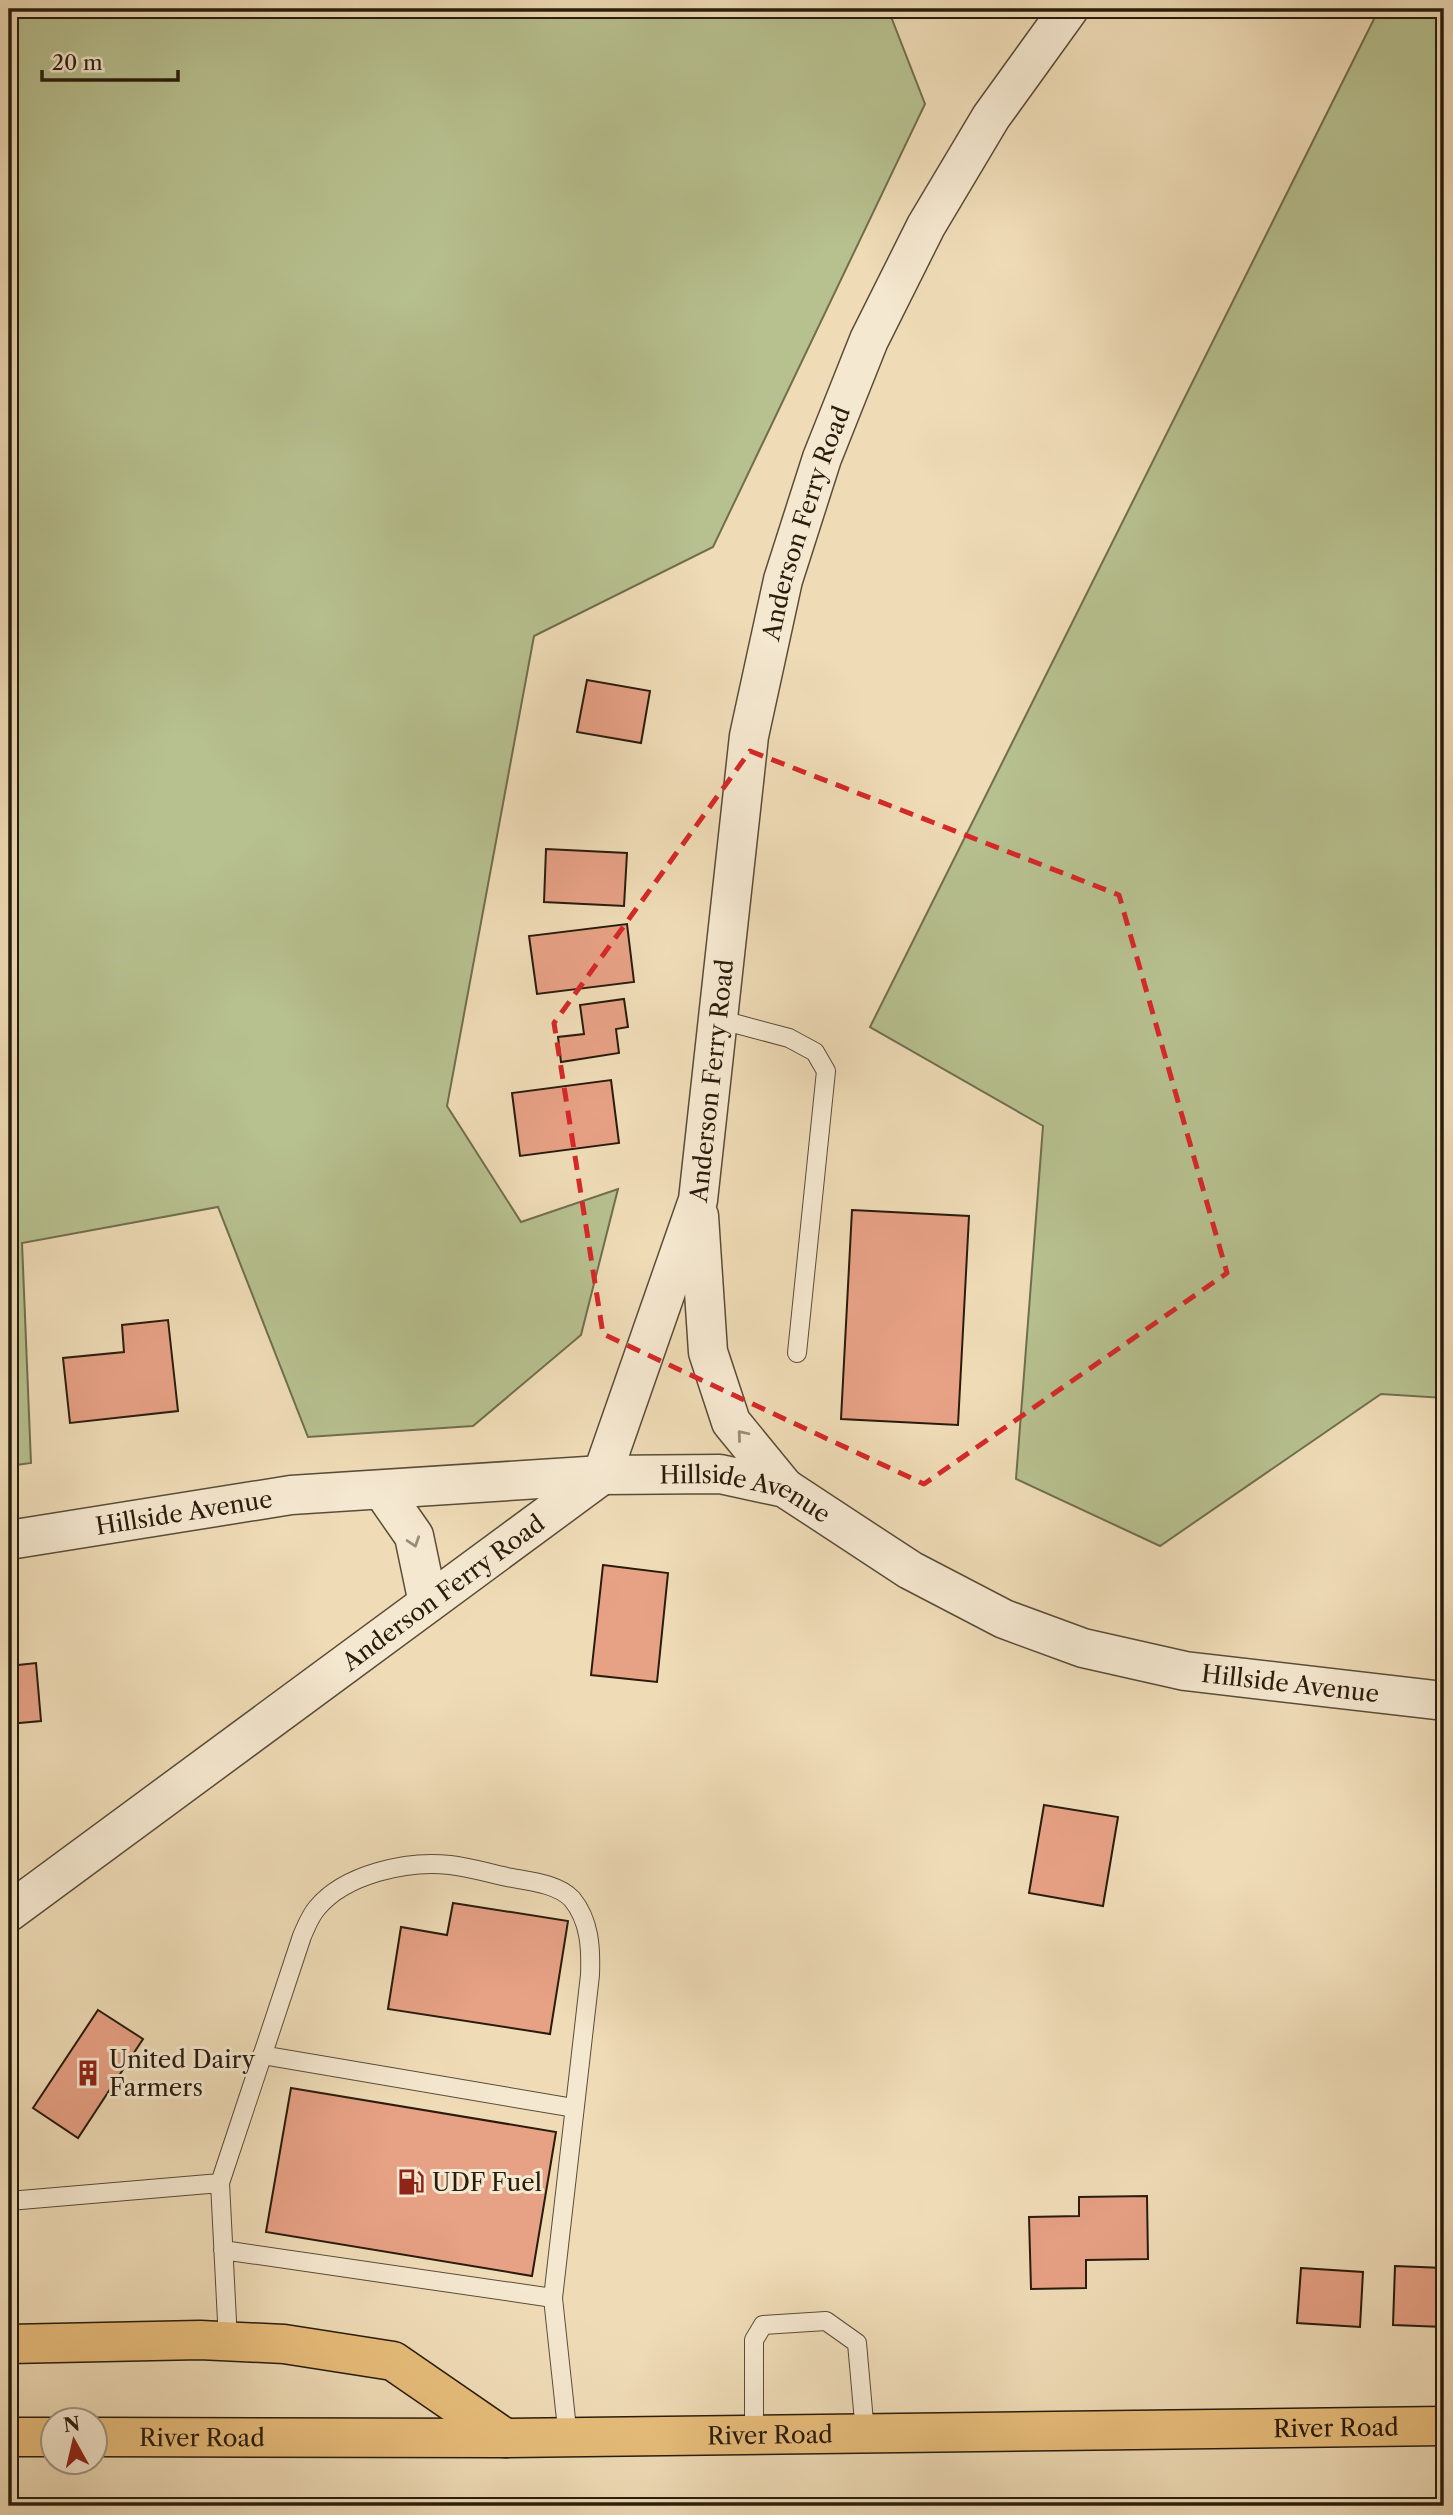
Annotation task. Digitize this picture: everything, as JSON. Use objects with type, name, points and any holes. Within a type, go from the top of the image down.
[{"type":"main road","points":[[9,2344],[228,2341],[284,2344],[393,2361],[505,2438]]},
{"type":"main road","name":"River Road","points":[[108,2437],[568,2438],[1444,2426]]},
{"type":"main road","points":[[9,2437],[38,2437]]},
{"type":"street","name":"Anderson Ferry Road","points":[[9,1912],[602,1475],[698,1200],[749,736],[783,580],[822,458],[869,340],[926,226],[991,117],[1069,9]]},
{"type":"street","points":[[698,1200],[708,1352],[731,1422],[785,1488]]},
{"type":"street","name":"Hillside Avenue","points":[[9,1541],[291,1495],[602,1475],[720,1474],[785,1488],[910,1570],[1004,1619],[1083,1648],[1185,1671],[1444,1701]]},
{"type":"street","points":[[382,1490],[414,1536],[428,1603]]},
{"type":"lane","points":[[718,1020],[789,1038],[815,1052],[826,1071],[797,1353]]},
{"type":"lane","points":[[228,2341],[220,2183],[302,1936],[317,1908],[342,1887],[375,1873],[417,1863],[451,1865],[552,1886],[570,1898],[584,1919],[591,1945],[590,1975],[553,2298],[568,2438]]},
{"type":"lane","points":[[262,2055],[574,2108]]},
{"type":"lane","points":[[9,2202],[220,2183]]},
{"type":"lane","points":[[223,2250],[553,2298]]},
{"type":"lane","points":[[754,2435],[754,2340],[763,2325],[826,2321],[857,2343],[865,2433]]},
{"type":"highlighted area","points":[[750,751],[1119,895],[1227,1273],[924,1484],[603,1334],[554,1023]]},
{"type":"green space","points":[[9,9],[888,9],[925,104],[713,547],[534,636],[447,1106],[521,1222],[618,1189],[581,1335],[473,1426],[308,1437],[218,1207],[22,1243],[31,1463],[9,1466]]},
{"type":"green space","points":[[1379,9],[1444,9],[1444,1398],[1381,1394],[1160,1546],[1016,1479],[1043,1126],[870,1027]]},
{"type":"building","points":[[587,680],[650,691],[641,743],[577,732]]},
{"type":"building","points":[[546,849],[627,853],[624,906],[544,902]]},
{"type":"building","points":[[627,924],[634,982],[537,994],[529,936]]},
{"type":"building","points":[[624,999],[628,1027],[616,1029],[619,1053],[561,1062],[558,1037],[584,1034],[580,1005]]},
{"type":"building","points":[[611,1080],[619,1143],[520,1156],[512,1093]]},
{"type":"building","points":[[852,1210],[969,1216],[958,1425],[841,1419]]},
{"type":"building","points":[[168,1320],[178,1411],[70,1423],[63,1358],[124,1352],[122,1325]]},
{"type":"building","points":[[603,1565],[668,1573],[657,1682],[591,1675]]},
{"type":"building","points":[[36,1663],[41,1721],[9,1724],[9,1666]]},
{"type":"building","points":[[1044,1805],[1118,1817],[1103,1906],[1029,1893]]},
{"type":"building","points":[[453,1903],[568,1921],[550,2034],[388,2009],[401,1927],[447,1935]]},
{"type":"building","name":"United Dairy Farmers","points":[[98,2010],[143,2039],[78,2138],[33,2108]]},
{"type":"building","name":"UDF Fuel","points":[[291,2088],[556,2132],[532,2276],[266,2232]]},
{"type":"building","points":[[1147,2196],[1148,2259],[1086,2260],[1086,2288],[1031,2289],[1029,2217],[1079,2216],[1079,2197]]},
{"type":"building","points":[[1395,2266],[1444,2268],[1444,2327],[1393,2325]]},
{"type":"building","points":[[1301,2268],[1363,2272],[1360,2327],[1297,2323]]},
{"type":"railway","points":[[1313,2506],[1444,2504]]},
{"type":"place","name":"United Dairy Farmers","points":[[88,2073]]},
{"type":"place","name":"UDF Fuel","points":[[411,2182]]}]
